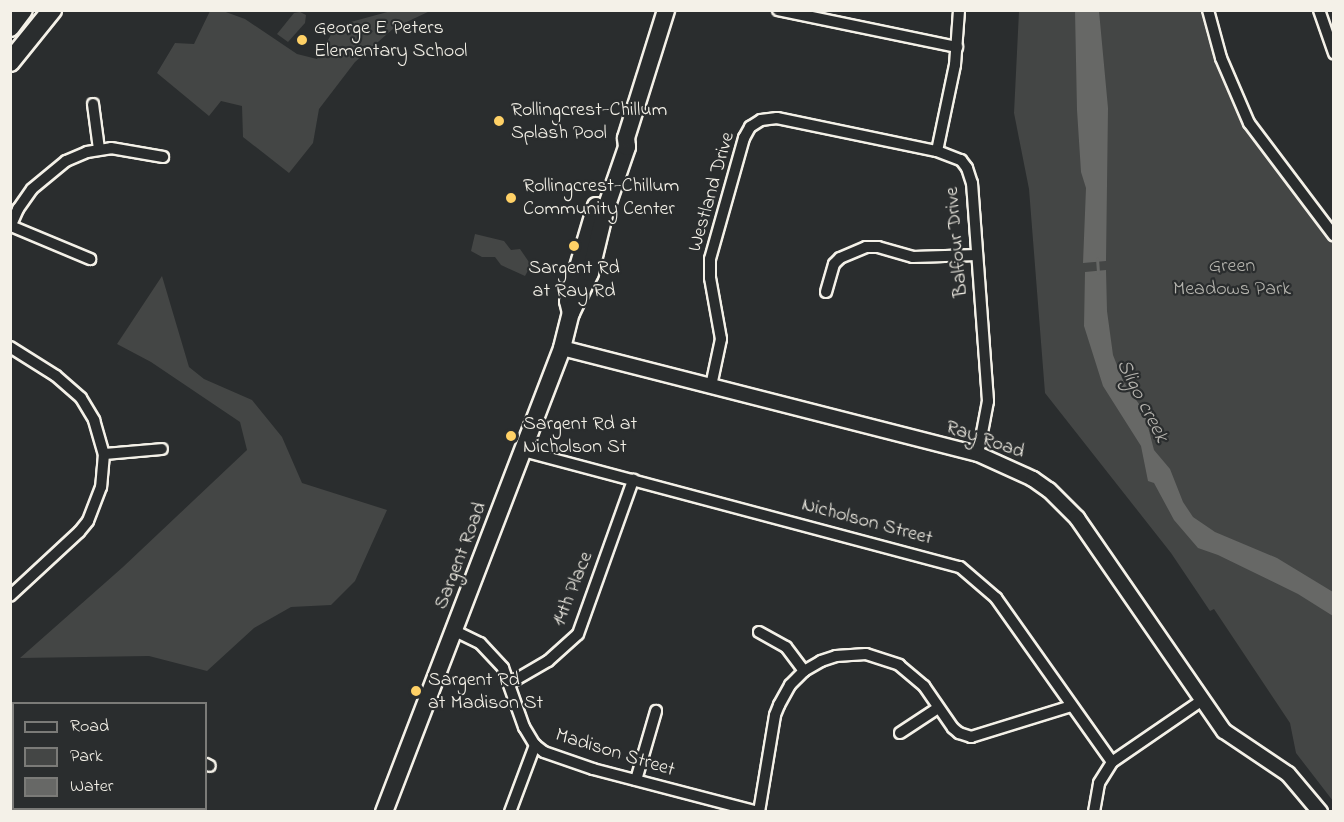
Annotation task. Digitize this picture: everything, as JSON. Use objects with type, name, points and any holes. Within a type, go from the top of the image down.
[{"type":"main road","points":[[10,27],[24,10]]},
{"type":"main road","points":[[10,62],[52,10]]},
{"type":"main road","name":"Sargent Road","points":[[384,812],[562,348],[571,313],[568,301],[590,225],[615,148],[626,138],[666,10]]},
{"type":"street","points":[[778,10],[957,47]]},
{"type":"street","points":[[937,151],[957,47],[958,10]]},
{"type":"street","points":[[1208,10],[1223,64],[1249,123],[1334,236]]},
{"type":"street","points":[[1319,10],[1334,53]]},
{"type":"street","points":[[93,104],[99,149]]},
{"type":"street","name":"Westland Drive","points":[[711,386],[721,339],[710,278],[710,259],[744,138],[750,127],[761,120],[777,118],[937,151]]},
{"type":"street","points":[[90,259],[11,227],[18,209],[39,181],[66,161],[99,149],[126,149],[163,157]]},
{"type":"street","name":"Balfour Drive","points":[[937,151],[956,157],[969,173],[988,401],[987,417],[978,454]]},
{"type":"street","points":[[826,292],[834,264],[840,258],[866,247],[878,247],[913,257],[976,255]]},
{"type":"street","points":[[10,347],[56,376],[81,398],[94,420],[104,454],[101,487],[88,521],[10,596]]},
{"type":"street","name":"Ray Road","points":[[562,348],[978,454],[1033,479],[1049,490],[1077,518],[1201,701],[1230,738],[1288,774],[1320,812]]},
{"type":"street","points":[[104,454],[162,449]]},
{"type":"street","name":"Nicholson Street","points":[[523,451],[960,567],[996,598],[1112,762]]},
{"type":"street","name":"14th Place","points":[[510,683],[548,661],[578,634],[633,480]]},
{"type":"street","name":"Madison Street","points":[[455,631],[470,637],[487,650],[503,668],[524,727],[535,745],[560,759],[758,812]]},
{"type":"street","points":[[759,632],[786,647],[804,670]]},
{"type":"street","points":[[758,812],[775,715],[790,685],[804,670],[836,656],[866,654],[880,657],[913,674],[958,733],[971,737],[1071,706]]},
{"type":"street","points":[[1094,812],[1099,783],[1112,762],[1201,701]]},
{"type":"street","points":[[900,733],[939,708]]},
{"type":"street","points":[[636,780],[656,711]]},
{"type":"street","points":[[510,812],[535,745]]},
{"type":"green space","points":[[210,11],[223,11],[245,19],[297,54],[317,59],[336,26],[391,11],[430,11],[394,28],[355,62],[319,109],[313,143],[289,173],[243,137],[242,106],[221,101],[209,116],[157,73],[175,43],[194,44]]},
{"type":"green space","name":"Green Meadows Park","points":[[1019,11],[1202,11],[1207,35],[1221,77],[1242,119],[1272,164],[1306,204],[1303,207],[1327,239],[1331,237],[1333,241],[1333,801],[1296,753],[1290,723],[1214,609],[1210,611],[1171,553],[1045,393],[1029,189],[1014,113]]},
{"type":"green space","points":[[300,12],[306,15],[305,23],[288,42],[277,34],[294,13]]},
{"type":"green space","points":[[475,234],[504,241],[511,250],[520,249],[531,265],[525,276],[501,265],[495,257],[482,257],[471,251]]},
{"type":"green space","points":[[162,276],[189,367],[204,379],[252,400],[282,437],[302,483],[387,510],[355,581],[331,605],[291,607],[254,628],[207,671],[149,656],[20,658],[123,567],[247,450],[240,422],[151,362],[117,344]]},
{"type":"water","points":[[1075,11],[1099,11],[1108,108],[1106,261],[1083,263],[1086,188],[1081,172],[1077,110]]},
{"type":"water","points":[[1106,270],[1107,311],[1113,355],[1124,383],[1144,411],[1154,450],[1170,469],[1183,502],[1193,517],[1215,532],[1277,558],[1333,592],[1333,616],[1298,594],[1218,555],[1198,548],[1174,520],[1154,483],[1148,481],[1141,446],[1103,386],[1084,326],[1085,272]]},
{"type":"waterway","name":"Sligo creek","points":[[1097,258],[1098,273]]},
{"type":"place","name":"George E Peters Elementary School","points":[[302,40]]},
{"type":"place","name":"Rollingcrest-Chillum Splash Pool","points":[[499,121]]},
{"type":"place","name":"Rollingcrest-Chillum Community Center","points":[[511,198]]},
{"type":"place","name":"Sargent Rd at Ray Rd","points":[[574,246]]},
{"type":"place","name":"Sargent Rd at Nicholson St","points":[[511,436]]},
{"type":"place","name":"Sargent Rd at Madison St","points":[[416,691]]}]
